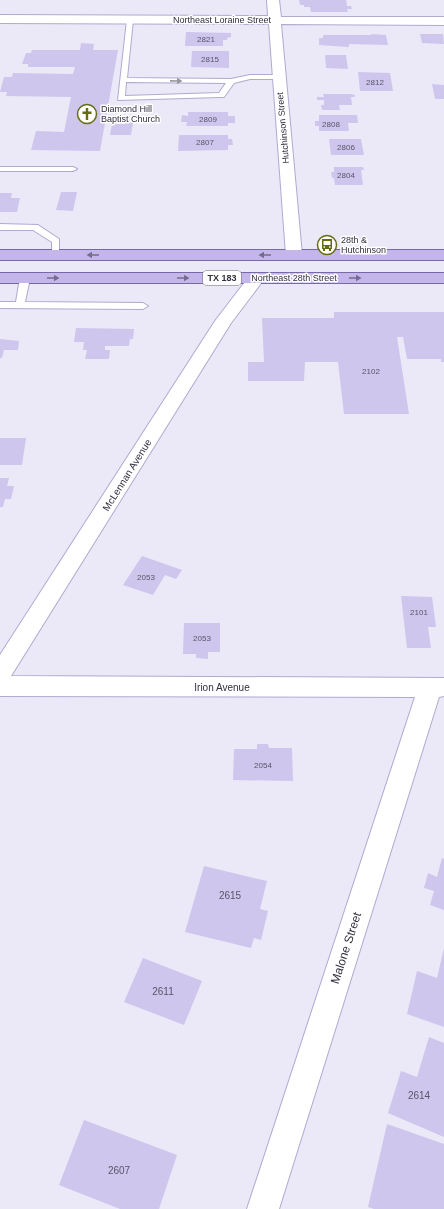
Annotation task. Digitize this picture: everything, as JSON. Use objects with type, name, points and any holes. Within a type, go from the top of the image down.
[{"type":"main road","points":[[0,255],[444,255]]},
{"type":"main road","points":[[257,278],[264,269],[278,266],[405,266],[444,262]]},
{"type":"main road","name":"Northeast 28th Street","points":[[0,278],[444,278]]},
{"type":"street","name":"Hutchinson Street","points":[[273,0],[278,77],[294,255]]},
{"type":"street","name":"Northeast Loraine Street","points":[[0,19],[444,21]]},
{"type":"street","name":"McLennan Avenue","points":[[0,674],[224,321],[257,278]]},
{"type":"street","name":"Irion Avenue","points":[[0,686],[437,687]]},
{"type":"street","name":"Malone Street","points":[[263,1209],[437,687]]},
{"type":"lane","points":[[130,20],[121,98],[221,95],[231,81]]},
{"type":"lane","points":[[123,80],[231,81],[250,77],[278,77]]},
{"type":"lane","points":[[0,169],[73,169]]},
{"type":"lane","points":[[0,227],[35,227],[56,241],[55,255]]},
{"type":"lane","points":[[20,305],[25,278]]},
{"type":"lane","points":[[0,305],[143,306]]},
{"type":"building","points":[[299,0],[346,0],[347,6],[351,6],[352,9],[347,9],[348,12],[311,12],[310,7],[300,5]]},
{"type":"building","points":[[186,32],[231,33],[231,37],[227,38],[227,40],[223,40],[223,46],[185,46]]},
{"type":"building","points":[[420,34],[443,34],[444,44],[422,43]]},
{"type":"building","points":[[323,35],[386,35],[388,45],[349,44],[349,47],[319,45],[319,38],[323,38]]},
{"type":"building","name":"Diamond Hill Baptist Church","points":[[81,43],[94,44],[93,50],[118,50],[100,151],[31,150],[36,131],[64,132],[71,97],[6,96],[7,92],[0,92],[4,77],[12,77],[13,73],[73,74],[75,67],[28,67],[28,64],[22,64],[26,53],[31,53],[32,50],[80,50]]},
{"type":"building","points":[[192,51],[229,51],[229,68],[191,67]]},
{"type":"building","points":[[325,55],[346,55],[348,69],[326,68]]},
{"type":"building","points":[[358,72],[390,73],[393,91],[360,91]]},
{"type":"building","points":[[432,84],[444,85],[444,99],[435,99]]},
{"type":"building","points":[[323,94],[351,94],[355,95],[355,97],[351,97],[352,105],[339,105],[340,110],[322,110],[321,105],[324,105],[324,100],[317,100],[317,97],[324,97]]},
{"type":"building","points":[[188,112],[228,112],[228,116],[235,116],[235,123],[228,123],[228,126],[186,126],[187,122],[181,122],[182,115],[188,116]]},
{"type":"building","points":[[319,115],[357,115],[358,123],[348,123],[349,131],[319,131],[319,126],[315,126],[315,121],[319,121]]},
{"type":"building","points":[[126,122],[133,123],[131,135],[110,135],[112,124],[125,124]]},
{"type":"building","points":[[179,135],[228,135],[228,139],[232,139],[233,145],[228,145],[228,150],[178,151]]},
{"type":"building","points":[[329,139],[361,139],[364,155],[331,155]]},
{"type":"building","points":[[334,167],[363,167],[364,170],[361,170],[363,185],[335,185],[331,172],[334,172]]},
{"type":"building","points":[[61,192],[77,192],[73,211],[56,210]]},
{"type":"building","points":[[0,193],[12,193],[11,198],[20,198],[17,212],[0,212]]},
{"type":"building","points":[[334,312],[444,312],[444,362],[441,362],[441,359],[407,359],[403,337],[397,337],[409,414],[344,414],[338,362],[305,362],[304,381],[248,381],[248,362],[264,362],[262,318],[334,318]]},
{"type":"building","points":[[76,328],[134,329],[133,339],[130,339],[129,346],[105,346],[105,350],[110,350],[109,359],[85,359],[87,350],[83,350],[84,342],[74,342]]},
{"type":"building","points":[[0,339],[19,341],[18,350],[4,350],[2,358],[0,358]]},
{"type":"building","points":[[0,438],[26,438],[22,465],[0,465]]},
{"type":"building","points":[[0,478],[9,478],[7,486],[14,486],[11,499],[5,499],[3,507],[0,507]]},
{"type":"building","points":[[142,556],[182,570],[176,579],[165,575],[153,595],[123,585]]},
{"type":"building","points":[[401,596],[432,597],[436,627],[428,627],[431,648],[407,648]]},
{"type":"building","points":[[184,623],[220,623],[220,652],[208,652],[208,659],[196,658],[196,654],[183,654]]},
{"type":"building","points":[[257,744],[268,744],[269,748],[292,748],[293,781],[233,780],[234,749],[257,749]]},
{"type":"building","points":[[442,858],[444,859],[444,910],[430,905],[434,891],[424,888],[428,873],[437,877]]},
{"type":"building","points":[[204,866],[267,881],[260,909],[268,911],[261,940],[254,938],[251,948],[185,932]]},
{"type":"building","points":[[444,948],[444,1027],[407,1014],[417,971],[437,978]]},
{"type":"building","points":[[143,958],[202,981],[184,1025],[124,1002]]},
{"type":"building","points":[[429,1037],[444,1043],[444,1137],[388,1113],[401,1071],[417,1077]]},
{"type":"building","points":[[84,1120],[177,1155],[159,1209],[120,1209],[59,1185]]},
{"type":"building","points":[[387,1124],[444,1144],[444,1209],[374,1209],[368,1207]]},
{"type":"place","name":"Diamond Hill Baptist Church","points":[[87,114]]},
{"type":"place","name":"28th & Hutchinson","points":[[327,245]]}]
